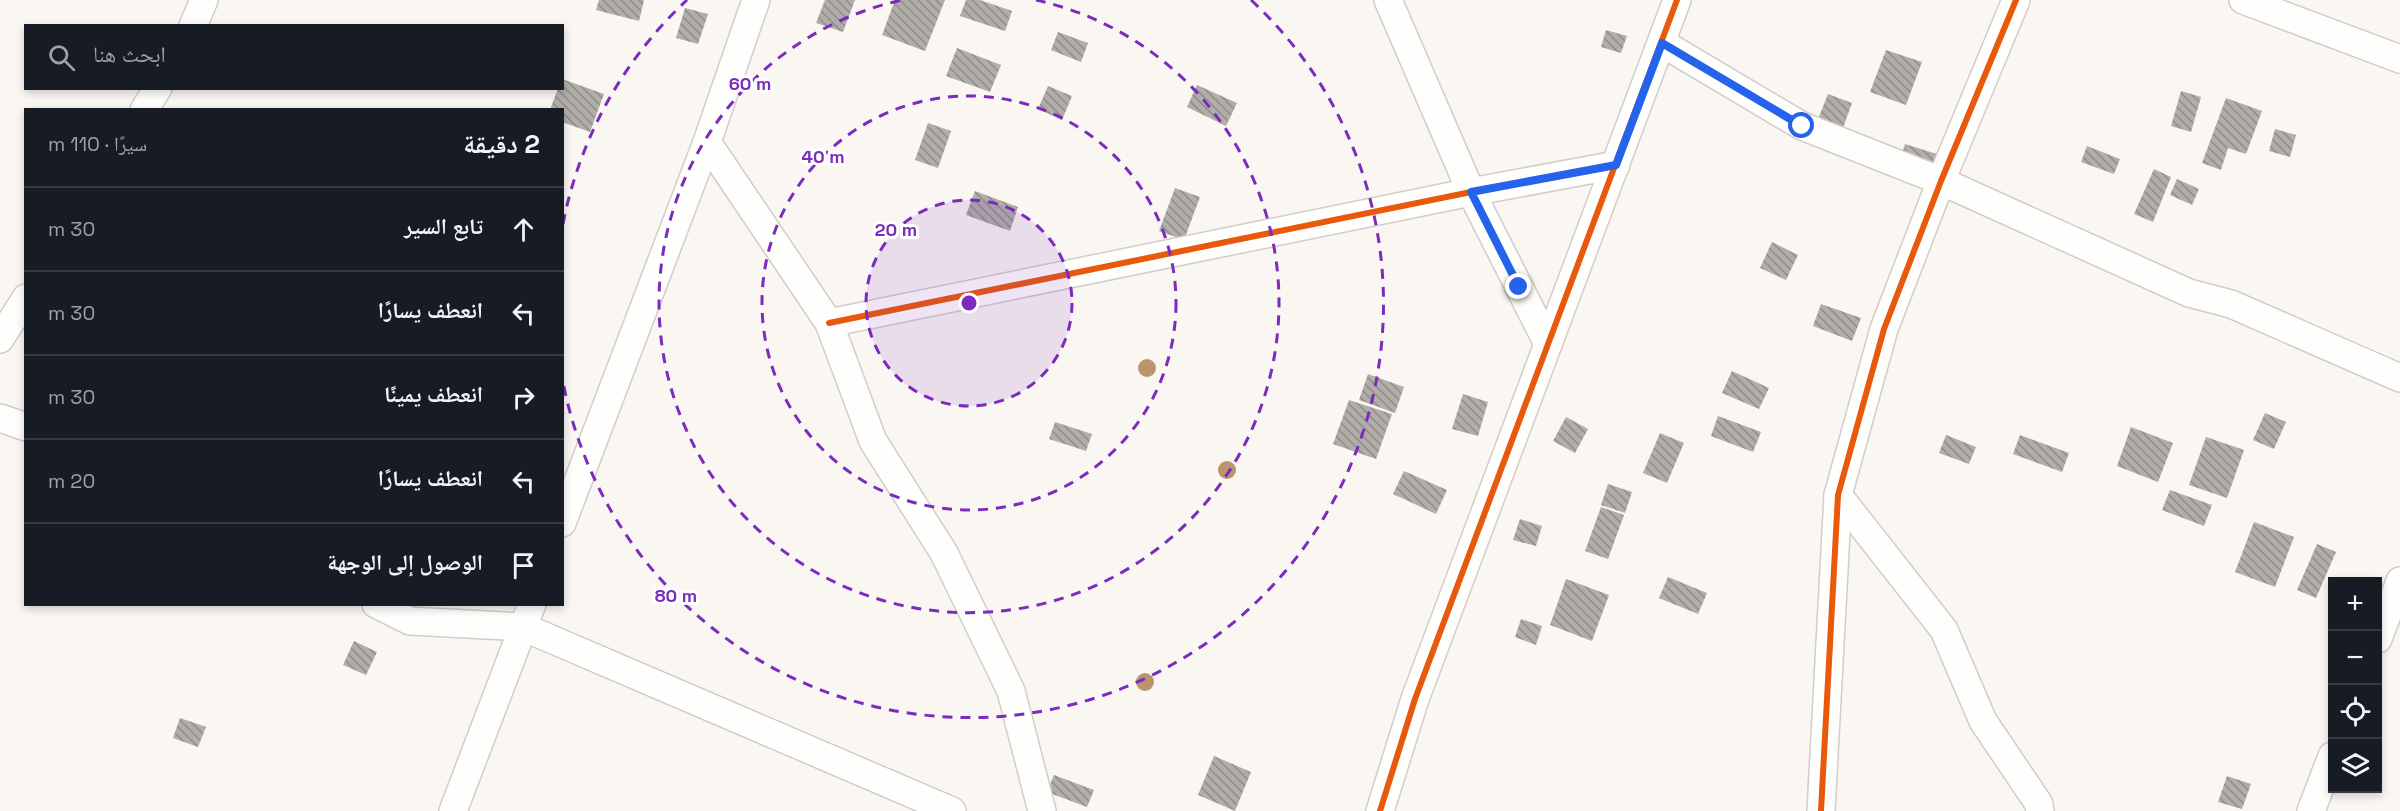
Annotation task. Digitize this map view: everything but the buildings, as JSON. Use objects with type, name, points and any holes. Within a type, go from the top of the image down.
[{"type":"street","points":[[194,24],[204,0]]},
{"type":"street","points":[[564,518],[707,142],[756,0]]},
{"type":"street","points":[[1389,0],[1471,192],[1548,344]]},
{"type":"street","points":[[1380,811],[1415,699],[1677,0]]},
{"type":"street","points":[[1821,811],[1838,495],[1884,329],[1941,181],[2016,0]]},
{"type":"street","points":[[2245,0],[2400,59]]},
{"type":"street","points":[[1662,43],[1802,126],[1941,181],[2189,294],[2231,304],[2400,378]]},
{"type":"street","points":[[145,108],[157,90]]},
{"type":"street","points":[[707,142],[830,323],[873,441],[944,554],[1011,691],[1042,811]]},
{"type":"street","points":[[830,323],[1471,192],[1616,165]]},
{"type":"street","points":[[0,339],[24,301]]},
{"type":"street","points":[[0,418],[24,426]]},
{"type":"street","points":[[1838,495],[1944,630],[1983,721],[2039,804],[2040,811]]},
{"type":"street","points":[[2381,631],[2400,581]]},
{"type":"street","points":[[380,606],[410,621],[527,616],[952,811]]},
{"type":"street","points":[[453,811],[527,616]]},
{"type":"street","points":[[2311,811],[2328,766]]},
{"type":"cycle path","points":[[1380,811],[1415,699],[1677,0]]},
{"type":"cycle path","points":[[1821,811],[1838,495],[1884,329],[1941,181],[2016,0]]},
{"type":"cycle path","points":[[829,323],[1471,192],[1616,165]]},
{"type":"route","points":[[1519,287],[1471,192],[1616,165],[1662,43],[1802,126]]}]
